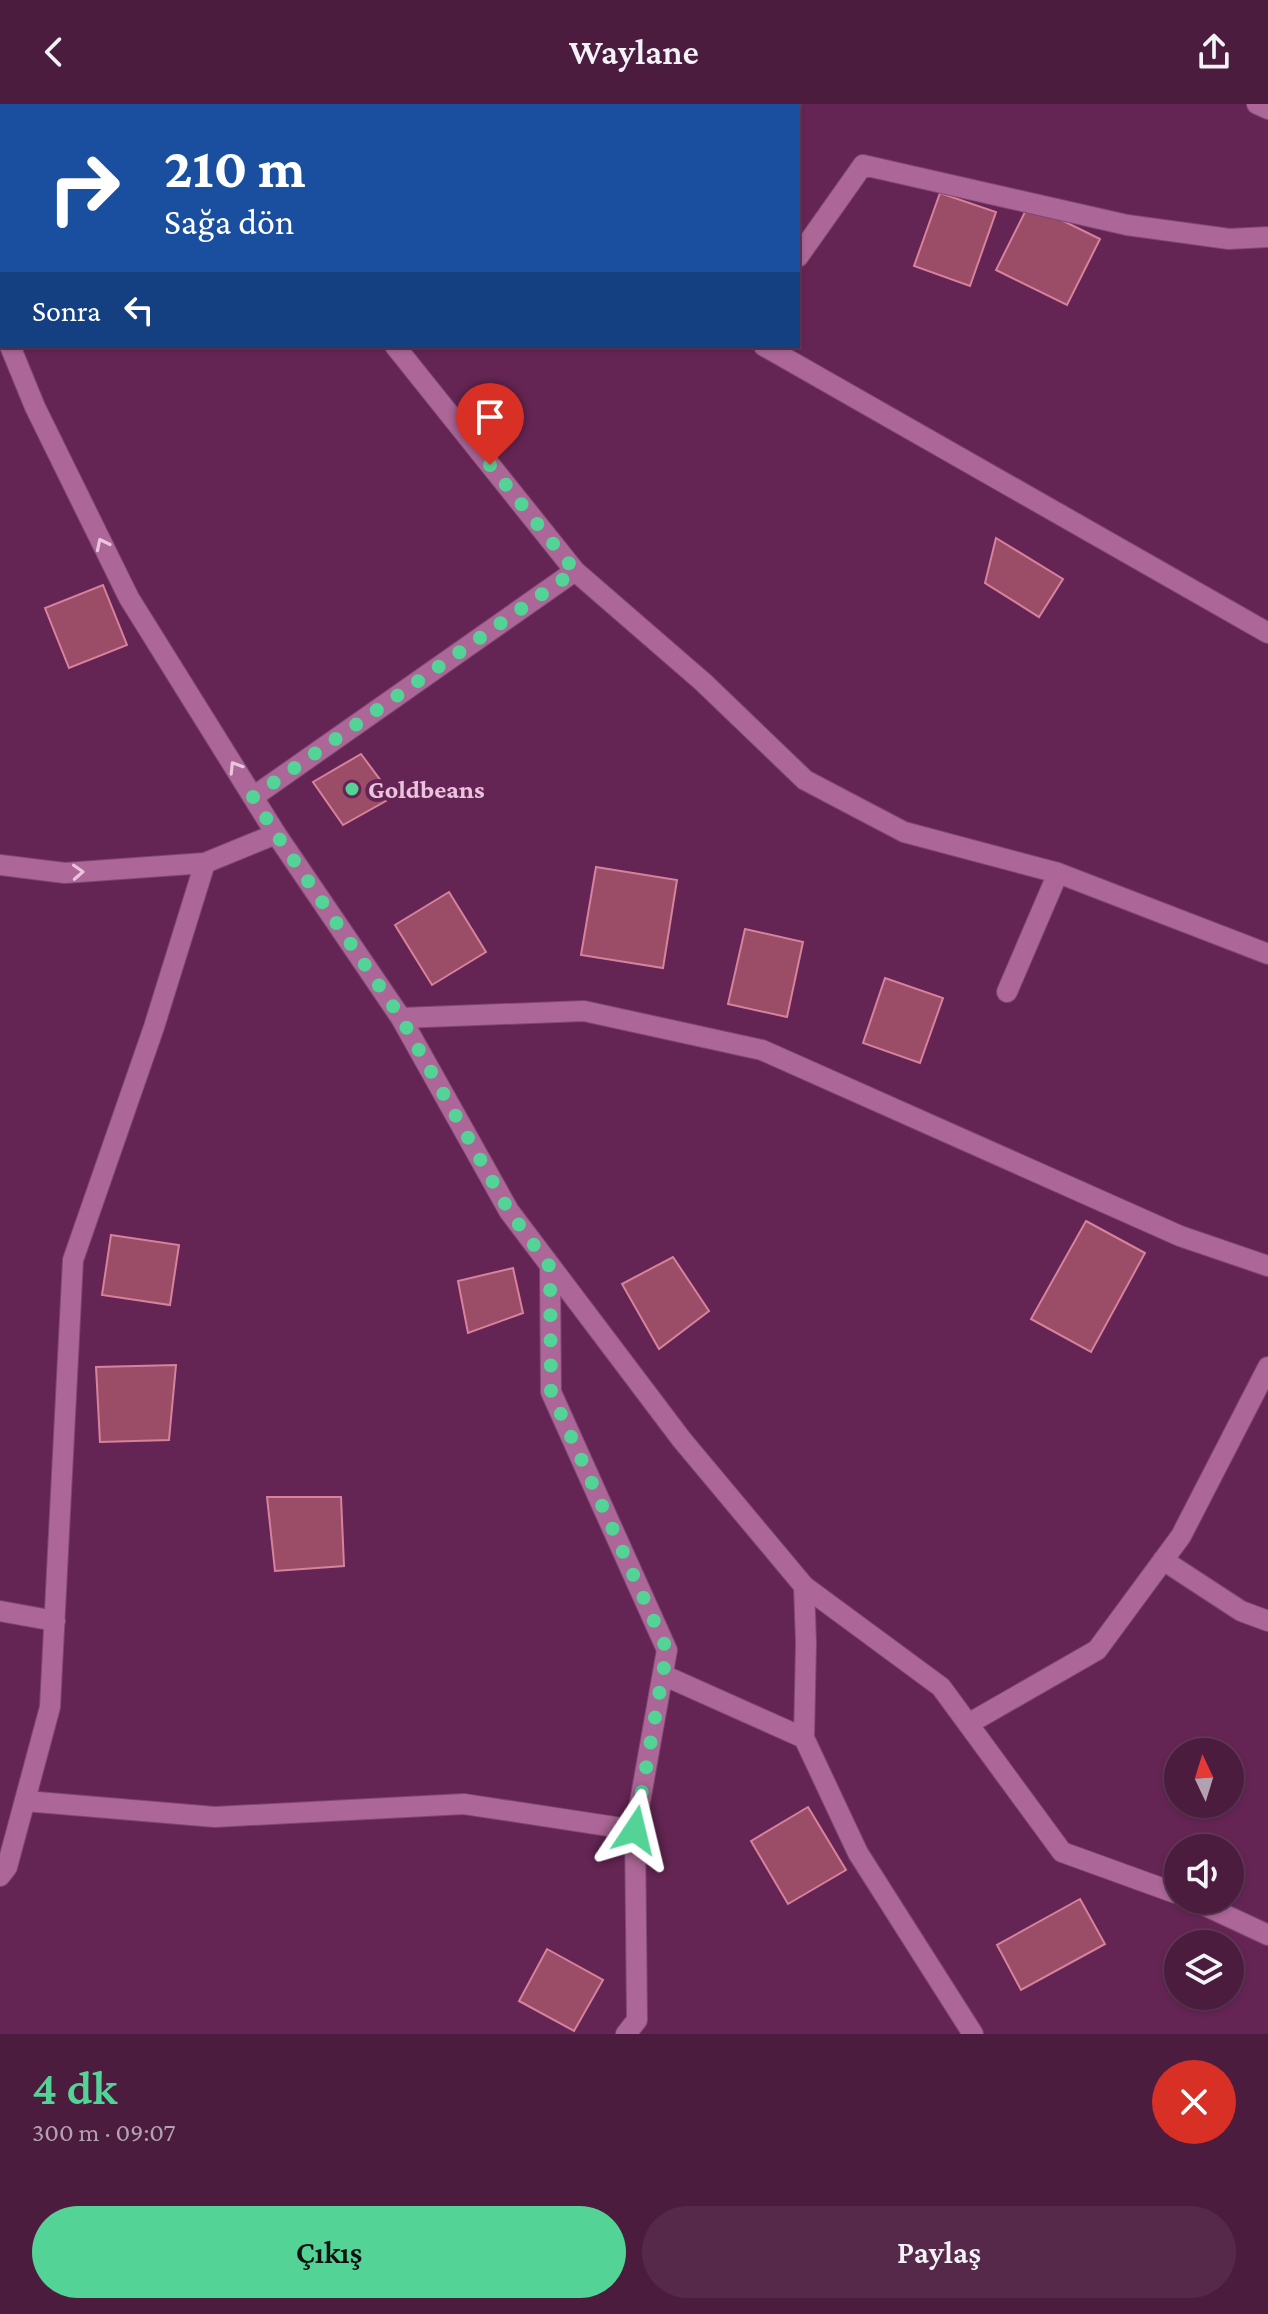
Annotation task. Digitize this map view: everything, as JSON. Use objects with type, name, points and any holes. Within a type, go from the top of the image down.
[{"type":"street","points":[[1257,104],[1268,109]]},
{"type":"street","points":[[800,254],[863,165],[1127,225],[1229,239],[1268,237]]},
{"type":"street","points":[[11,348],[35,407],[129,598],[276,834],[401,1018],[509,1211],[550,1267],[682,1440],[804,1586],[941,1687],[1062,1852],[1164,1889]]},
{"type":"street","points":[[397,348],[575,571],[703,682],[805,780],[904,832],[1058,873],[1268,954]]},
{"type":"street","points":[[768,348],[1268,633]]},
{"type":"street","points":[[253,797],[575,571]]},
{"type":"street","points":[[0,865],[65,873],[205,863],[276,834]]},
{"type":"street","points":[[0,1876],[7,1867],[50,1707],[73,1260],[154,1027],[205,863]]},
{"type":"street","points":[[1007,992],[1058,873]]},
{"type":"street","points":[[401,1018],[584,1011],[762,1050],[1180,1236],[1268,1266]]},
{"type":"street","points":[[550,1267],[551,1392],[667,1650],[635,1830],[637,2020],[626,2034]]},
{"type":"street","points":[[968,1724],[1097,1650],[1181,1536],[1268,1367]]},
{"type":"street","points":[[1163,1560],[1241,1611],[1268,1621]]},
{"type":"street","points":[[804,1586],[804,1738],[858,1853],[973,2034]]},
{"type":"street","points":[[0,1611],[55,1621]]},
{"type":"street","points":[[663,1675],[804,1738]]},
{"type":"street","points":[[25,1801],[215,1817],[464,1804],[635,1830]]},
{"type":"street","points":[[1223,1914],[1268,1935]]},
{"type":"building","points":[[940,193],[996,212],[970,286],[914,266]]},
{"type":"building","points":[[1029,204],[1100,239],[1067,305],[996,270]]},
{"type":"building","points":[[996,538],[1063,579],[1039,617],[985,583]]},
{"type":"building","points":[[103,585],[127,645],[69,668],[45,608]]},
{"type":"building","name":"Goldbeans","points":[[361,754],[393,797],[343,825],[313,782]]},
{"type":"building","points":[[596,867],[677,880],[663,968],[581,955]]},
{"type":"building","points":[[449,892],[486,952],[432,985],[395,925]]},
{"type":"building","points":[[745,929],[803,942],[787,1017],[728,1004]]},
{"type":"building","points":[[885,978],[943,998],[920,1063],[863,1043]]},
{"type":"building","points":[[1086,1221],[1145,1253],[1091,1352],[1031,1319]]},
{"type":"building","points":[[111,1235],[179,1245],[170,1305],[102,1295]]},
{"type":"building","points":[[673,1257],[709,1311],[659,1349],[622,1284]]},
{"type":"building","points":[[513,1268],[523,1313],[468,1333],[458,1281]]},
{"type":"building","points":[[176,1365],[169,1440],[100,1442],[96,1367]]},
{"type":"building","points":[[267,1497],[341,1497],[344,1566],[275,1571]]},
{"type":"building","points":[[808,1807],[846,1870],[788,1904],[751,1841]]},
{"type":"building","points":[[1080,1899],[1105,1944],[1021,1990],[997,1945]]},
{"type":"building","points":[[547,1949],[603,1980],[574,2031],[519,2001]]},
{"type":"place","name":"Goldbeans","points":[[352,789]]},
{"type":"route","points":[[490,465],[575,571],[253,797],[401,1018],[509,1211],[550,1267],[551,1392],[667,1650],[635,1830]]}]
